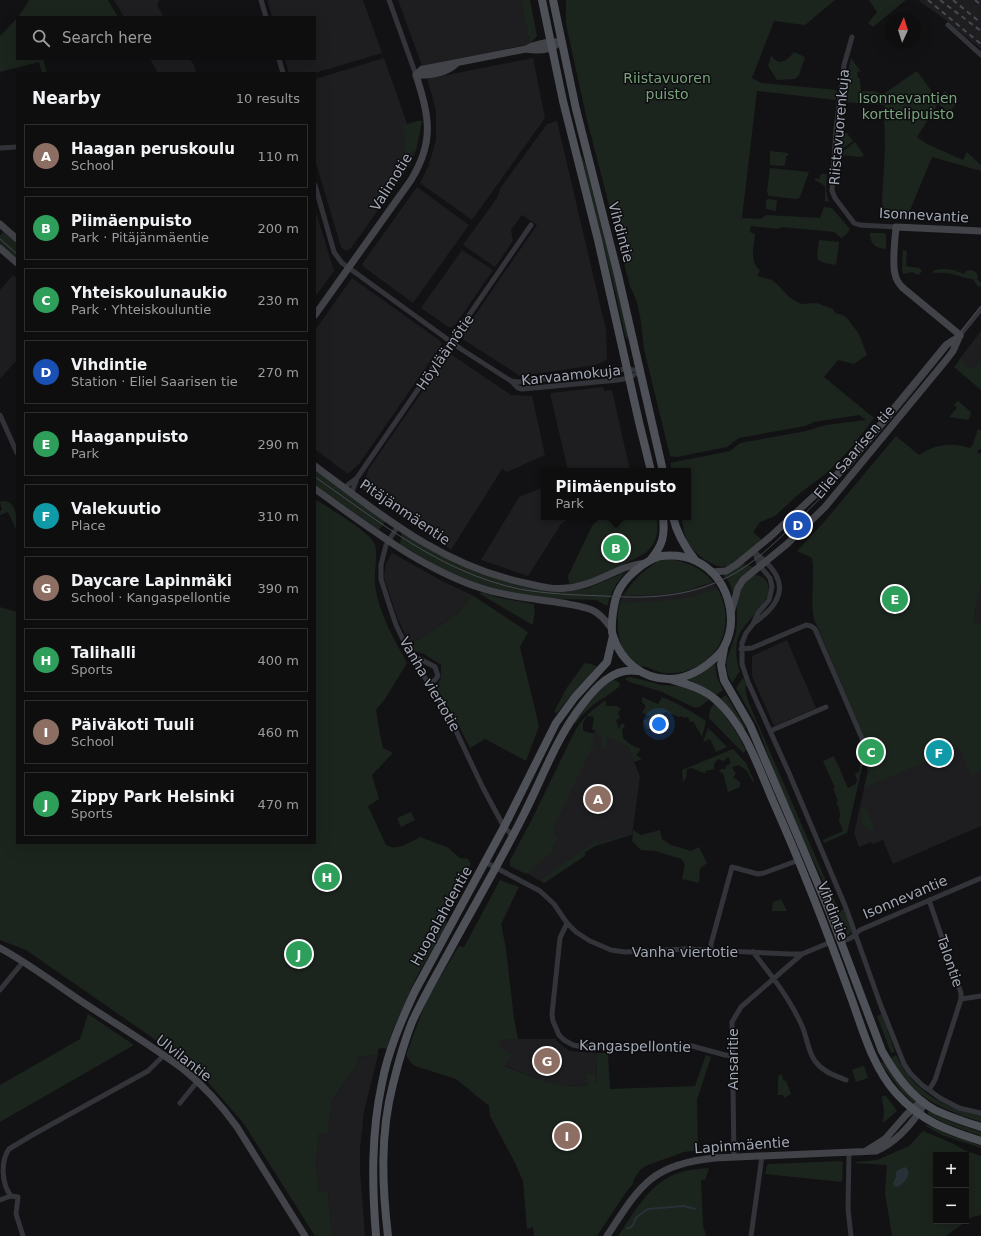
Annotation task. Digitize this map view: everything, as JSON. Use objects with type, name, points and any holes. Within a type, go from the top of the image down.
[{"type":"main road","name":"Vihdintie","points":[[542,0],[574,149],[598,240],[650,468]]},
{"type":"main road","name":"Vihdintie","points":[[553,0],[588,159],[612,250],[662,468]]},
{"type":"main road","points":[[663,520],[664,534],[659,548],[649,560],[632,574],[620,588],[613,606],[612,632],[627,662],[637,671],[654,677],[669,679],[688,675],[702,668],[724,648],[729,634],[731,613],[724,589],[711,572],[695,560],[680,540],[674,520]]},
{"type":"main road","points":[[649,560],[666,556],[695,560]]},
{"type":"main road","name":"Huopalahdentie","points":[[376,1236],[373,1169],[375,1127],[382,1082],[388,1057],[402,1019],[504,827],[556,723],[575,697],[607,662],[612,632]]},
{"type":"main road","name":"Vihdintie","points":[[724,648],[721,665],[724,680],[750,725],[830,913],[882,1051],[904,1085],[924,1102],[934,1109],[953,1118],[981,1127]]},
{"type":"main road","name":"Huopalahdentie","points":[[388,1236],[383,1190],[383,1148],[388,1107],[398,1068],[416,1016],[429,989],[513,836],[571,719],[583,703],[613,674],[625,670],[637,671]]},
{"type":"main road","name":"Vihdintie","points":[[669,679],[701,689],[715,699],[741,731],[755,759],[799,860],[831,942],[869,1047],[882,1074],[895,1092],[916,1112],[947,1130],[981,1141]]},
{"type":"street","points":[[261,0],[266,16]]},
{"type":"street","name":"Valimotie","points":[[316,313],[411,180],[423,156],[427,136],[427,116],[424,100],[389,0]]},
{"type":"street","points":[[948,25],[981,54]]},
{"type":"street","name":"Riistavuorenkuja","points":[[852,37],[844,65],[836,129],[832,188],[835,198],[850,219],[860,225],[865,225]]},
{"type":"street","points":[[416,75],[424,75],[451,69],[457,63],[526,49],[534,45],[562,42]]},
{"type":"street","points":[[279,60],[283,72]]},
{"type":"street","points":[[0,148],[16,147]]},
{"type":"street","name":"Karvaamokuja","points":[[316,189],[334,252],[342,263],[452,342],[511,381],[518,388],[522,389],[629,378],[640,371]]},
{"type":"street","points":[[0,224],[16,238]]},
{"type":"street","name":"Höyläämötie","points":[[352,492],[357,478],[452,342],[531,225]]},
{"type":"street","name":"Isonnevantie","points":[[865,225],[981,231]]},
{"type":"street","points":[[896,226],[894,268],[898,282],[903,288],[960,335]]},
{"type":"street","points":[[0,248],[16,262]]},
{"type":"street","name":"Eliel Saarisen tie","points":[[731,613],[740,584],[747,576],[787,544],[832,500],[947,359],[953,351],[960,335],[981,309]]},
{"type":"street","name":"Eliel Saarisen tie","points":[[711,572],[732,568],[754,551],[809,502],[849,462],[946,345],[960,335]]},
{"type":"street","name":"Karvaamokuja","points":[[511,381],[519,382],[627,369],[640,371]]},
{"type":"street","points":[[0,415],[16,452]]},
{"type":"street","name":"Pitäjänmäentie","points":[[316,467],[398,526],[442,554],[472,568],[515,581],[544,587],[565,589],[602,579],[625,568],[649,560]]},
{"type":"street","name":"Höyläämötie","points":[[345,487],[357,478]]},
{"type":"street","points":[[316,490],[389,540],[434,568],[465,583],[516,597],[576,605],[591,609],[603,617],[612,632]]},
{"type":"street","name":"Vanha viertotie","points":[[398,526],[389,540],[381,560],[380,569],[381,579],[396,625],[412,656],[454,725],[482,786],[504,827],[513,836]]},
{"type":"street","name":"Vihdintie","points":[[753,624],[773,606],[779,594],[780,584],[766,561],[754,551]]},
{"type":"street","name":"Vihdintie","points":[[754,551],[760,566],[770,578],[772,583],[772,591],[769,600],[758,613],[753,624],[746,633],[741,649],[742,664],[846,908],[898,1053],[910,1073],[940,1098],[959,1108],[981,1113]]},
{"type":"street","points":[[741,649],[752,648],[806,625],[811,626],[864,743]]},
{"type":"street","points":[[412,656],[435,667],[438,676],[429,684]]},
{"type":"street","points":[[770,731],[826,707]]},
{"type":"street","points":[[711,950],[732,867],[758,874],[799,860]]},
{"type":"street","name":"Vanha viertotie","points":[[485,862],[544,894],[554,904],[567,923],[576,932],[590,941],[615,951],[686,949],[753,952],[784,992],[802,1026],[814,1060],[827,1072],[846,1080]]},
{"type":"street","name":"Isonnevantie","points":[[841,942],[851,938],[860,930],[981,878]]},
{"type":"street","name":"Talontie","points":[[928,900],[961,993],[961,999],[935,1080],[929,1090]]},
{"type":"street","name":"Kangaspellontie","points":[[567,923],[560,938],[552,1014],[555,1029],[564,1040],[573,1045],[583,1046],[692,1046],[725,1056],[732,1056]]},
{"type":"street","points":[[753,952],[802,954],[831,942]]},
{"type":"street","name":"Ulvilantie","points":[[0,948],[163,1056],[197,1082],[229,1116],[237,1127],[305,1236]]},
{"type":"street","name":"Ansaritie","points":[[734,1157],[732,1022],[740,1007],[802,954]]},
{"type":"street","points":[[0,990],[23,962]]},
{"type":"street","points":[[961,999],[981,996]]},
{"type":"street","points":[[11,1196],[6,1190],[3,1177],[3,1165],[6,1153],[12,1147],[148,1071],[163,1056]]},
{"type":"street","points":[[180,1103],[197,1082]]},
{"type":"street","name":"Lapinmäentie","points":[[607,1236],[634,1196],[651,1178],[659,1172],[688,1161],[734,1157],[876,1151],[891,1144],[924,1102]]},
{"type":"street","points":[[849,1153],[848,1209],[851,1236]]},
{"type":"street","points":[[751,1236],[762,1156]]},
{"type":"street","points":[[0,1200],[11,1196],[18,1197],[16,1214],[23,1236]]},
{"type":"shaded area","points":[[114,0],[159,0],[157,5],[163,16],[123,16]]},
{"type":"shaded area","points":[[269,0],[363,0],[382,53],[316,73],[289,72],[285,60],[316,60],[316,16],[272,16],[268,2]]},
{"type":"shaded area","points":[[398,0],[521,0],[530,44],[422,66]]},
{"type":"shaded area","points":[[918,0],[981,0],[981,49],[947,21]]},
{"type":"shaded area","points":[[384,58],[416,149],[410,164],[403,175],[351,248],[346,251],[341,247],[316,163],[316,79]]},
{"type":"shaded area","points":[[533,58],[545,118],[472,220],[420,183],[428,167],[436,140],[436,112],[427,79]]},
{"type":"shaded area","points":[[151,60],[191,60],[196,72],[157,72]]},
{"type":"shaded area","points":[[557,121],[606,330],[607,360],[596,365],[520,376],[464,340],[462,334],[537,225],[522,215],[511,230],[513,241],[495,267],[463,245],[497,198],[501,187],[547,124]]},
{"type":"shaded area","points":[[417,187],[469,225],[413,303],[362,264]]},
{"type":"shaded area","points":[[316,212],[334,271],[316,296]]},
{"type":"shaded area","points":[[462,250],[493,270],[456,324],[450,328],[421,308]]},
{"type":"shaded area","points":[[13,275],[16,277],[16,361],[0,379],[0,290]]},
{"type":"shaded area","points":[[352,278],[439,340],[442,344],[359,464],[348,474],[316,450],[316,329]]},
{"type":"shaded area","points":[[981,331],[981,379],[959,360]]},
{"type":"shaded area","points":[[449,353],[511,395],[532,396],[545,455],[507,472],[502,469],[451,550],[363,489],[368,470]]},
{"type":"shaded area","points":[[603,387],[604,391],[612,390],[629,468],[567,468],[550,393]]},
{"type":"shaded area","points":[[541,488],[541,520],[567,520],[561,524],[528,576],[481,560],[519,497]]},
{"type":"shaded area","points":[[392,553],[444,582],[472,595],[459,613],[410,645],[397,617],[384,577],[386,563]]},
{"type":"shaded area","points":[[713,582],[717,588],[703,594],[674,601],[620,602],[623,595],[641,596],[700,587]]},
{"type":"shaded area","points":[[981,584],[981,624],[973,623]]},
{"type":"shaded area","points":[[787,640],[816,708],[774,726],[752,676],[752,656]]},
{"type":"shaded area","points":[[594,731],[627,746],[640,777],[632,835],[595,846],[584,853],[586,855],[544,883],[525,872]]},
{"type":"shaded area","points":[[981,732],[981,826],[893,864],[883,840],[872,844],[871,842],[859,847],[854,833],[868,771]]},
{"type":"shaded area","points":[[502,1039],[555,1039],[570,1051],[596,1053],[597,1083],[587,1083],[587,1086],[561,1085],[544,1082],[499,1063],[493,1054]]},
{"type":"shaded area","points":[[378,1055],[364,1112],[360,1149],[360,1172],[365,1236],[332,1236],[328,1192],[319,1193],[316,1162],[319,1133],[328,1133],[332,1100],[357,1065],[359,1057]]},
{"type":"shaded area","points":[[906,1167],[908,1170],[907,1178],[898,1187],[894,1186],[893,1183],[896,1177],[896,1172]]},
{"type":"green space","points":[[27,0],[108,0],[117,16],[19,16],[29,1]]},
{"type":"green space","points":[[521,0],[530,0],[537,36],[530,44]]},
{"type":"green space","name":"Riistavuoren puisto","points":[[566,0],[835,0],[805,25],[774,21],[752,78],[761,83],[837,90],[836,100],[757,91],[742,218],[760,219],[767,215],[820,218],[824,207],[832,208],[850,229],[846,235],[841,238],[834,232],[782,227],[778,229],[751,226],[750,232],[755,234],[753,258],[754,263],[760,270],[757,276],[772,280],[789,297],[801,304],[817,303],[833,309],[835,313],[843,315],[847,318],[859,334],[867,355],[854,364],[838,360],[824,377],[874,418],[851,448],[828,472],[800,493],[775,516],[760,522],[753,532],[762,540],[741,558],[728,566],[722,567],[704,560],[694,551],[687,541],[682,520],[691,520],[691,468],[671,468],[670,463],[730,451],[740,443],[806,431],[826,425],[866,420],[859,415],[814,422],[805,426],[739,438],[727,447],[677,457],[670,456],[644,349],[637,302],[630,286],[587,120],[566,24]]},
{"type":"green space","points":[[869,0],[906,0],[891,12],[885,12],[885,17],[873,27],[868,23],[877,12]]},
{"type":"green space","points":[[16,19],[16,60],[43,60],[47,72],[42,72],[39,62],[0,72],[0,36]]},
{"type":"green space","points":[[794,52],[805,57],[799,75],[795,79],[777,80],[768,66],[771,56],[780,62],[787,59]]},
{"type":"green space","name":"Isonnevantien korttelipuisto","points":[[851,58],[861,72],[858,71],[857,73],[858,78],[860,79],[861,91],[874,91],[883,94],[917,71],[938,100],[945,91],[958,102],[949,112],[938,104],[917,137],[927,144],[963,160],[967,152],[981,165],[981,171],[932,157],[906,220],[885,219],[882,202],[885,147],[884,105],[843,102]]},
{"type":"green space","points":[[417,121],[422,121],[416,151],[411,152],[408,158],[404,143],[406,139],[402,126]]},
{"type":"green space","points":[[841,132],[847,133],[853,141],[839,152]]},
{"type":"green space","points":[[855,142],[864,155],[861,157],[840,155],[840,153]]},
{"type":"green space","points":[[770,151],[788,153],[788,156],[786,156],[785,165],[770,165]]},
{"type":"green space","points":[[580,156],[582,156],[586,166],[607,247],[629,337],[626,339],[616,294]]},
{"type":"green space","points":[[770,168],[809,172],[800,197],[797,199],[768,195],[767,191]]},
{"type":"green space","points":[[821,174],[827,174],[826,191],[829,202],[825,201],[825,186],[815,180],[815,178],[819,179]]},
{"type":"green space","points":[[768,199],[777,200],[776,211],[766,209],[766,201]]},
{"type":"green space","points":[[931,212],[949,217],[950,221],[929,220]]},
{"type":"green space","points":[[3,232],[16,242],[16,257],[0,243],[0,235]]},
{"type":"green space","points":[[870,233],[884,233],[886,235],[886,249],[879,248],[872,243]]},
{"type":"green space","points":[[819,240],[839,242],[836,265],[820,261],[818,259],[817,253]]},
{"type":"green space","points":[[903,250],[907,251],[906,266],[919,268],[922,271],[919,275],[912,272],[903,274]]},
{"type":"green space","points":[[934,270],[954,270],[964,274],[966,271],[971,270],[976,272],[978,277],[977,279],[981,283],[981,286],[978,287],[973,279],[950,273],[933,273]]},
{"type":"green space","points":[[976,339],[981,345],[976,341],[961,359],[967,367],[968,366],[973,369],[981,360],[981,390],[954,367]]},
{"type":"green space","points":[[958,401],[971,412],[968,420],[949,417],[957,408],[954,405]]},
{"type":"green space","points":[[978,429],[981,431],[981,449],[977,452],[981,454],[981,584],[973,622],[981,624],[981,771],[971,775],[959,748],[864,788],[868,771],[864,759],[847,833],[824,843],[823,840],[843,831],[839,821],[840,814],[836,802],[838,801],[833,789],[835,788],[823,761],[834,756],[848,788],[856,784],[857,780],[855,774],[859,772],[861,759],[864,758],[859,746],[866,742],[814,619],[812,604],[812,558],[797,551],[824,522],[896,436],[919,455],[931,448],[944,445],[957,445],[970,448],[973,444]]},
{"type":"green space","points":[[316,469],[386,521],[379,530],[316,486]]},
{"type":"green space","points":[[316,500],[358,527],[372,540],[375,545],[375,584],[379,605],[387,625],[407,663],[385,699],[376,710],[383,748],[393,753],[372,775],[379,799],[368,806],[386,845],[390,847],[399,847],[420,837],[447,847],[460,858],[468,859],[471,864],[443,910],[448,915],[445,927],[417,976],[391,1035],[387,1049],[378,1049],[378,1055],[359,1057],[357,1065],[332,1100],[328,1134],[319,1133],[316,1162],[319,1192],[328,1192],[332,1236],[315,1236],[244,1124],[200,1073],[147,1034],[26,950],[0,940],[0,607],[16,612],[16,844],[316,844]]},
{"type":"green space","points":[[3,501],[12,504],[16,512],[16,530],[8,512],[0,515],[0,511],[2,510],[0,502]]},
{"type":"green space","points":[[598,520],[656,520],[658,528],[652,547],[644,554],[598,577],[579,583],[569,584],[568,576],[592,526]]},
{"type":"green space","points":[[402,532],[446,558],[563,592],[586,589],[626,572],[614,588],[607,606],[596,600],[560,599],[523,595],[484,586],[444,570],[400,544]]},
{"type":"green space","points":[[668,559],[681,561],[699,569],[713,582],[690,589],[658,595],[623,595],[643,572],[658,561]]},
{"type":"green space","points":[[743,564],[754,567],[733,593],[729,582],[723,575],[733,571]]},
{"type":"green space","points":[[754,575],[758,575],[767,582],[769,588],[768,595],[738,637],[736,654],[740,671],[732,683],[728,675],[726,662],[736,633],[737,602],[743,583]]},
{"type":"green space","points":[[717,588],[726,616],[725,626],[723,637],[718,646],[712,655],[704,662],[685,671],[664,673],[636,665],[629,659],[624,652],[619,635],[618,609],[620,602],[670,600],[694,596]]},
{"type":"green space","points":[[481,592],[500,598],[534,604],[535,609],[533,624],[480,594]]},
{"type":"green space","points":[[472,595],[528,632],[520,647],[539,726],[526,761],[485,739],[470,748],[456,720],[436,687],[441,678],[441,665],[424,654],[414,651],[410,645],[459,613]]},
{"type":"green space","points":[[586,663],[597,667],[557,713],[554,712],[566,689]]},
{"type":"green space","points":[[715,664],[717,677],[723,690],[716,695],[708,689],[688,679],[699,675]]},
{"type":"green space","points":[[631,677],[662,685],[680,686],[699,692],[709,700],[701,706],[695,708],[662,692],[626,680],[626,678]]},
{"type":"green space","points":[[743,678],[747,685],[745,688],[748,701],[839,911],[844,909],[852,932],[847,936],[846,930],[805,843],[774,772],[758,727],[736,688]]},
{"type":"green space","points":[[615,680],[620,683],[619,687],[591,707],[575,724],[574,723],[582,711],[597,692],[608,683]]},
{"type":"green space","points":[[726,695],[746,728],[744,729],[735,715],[720,699]]},
{"type":"green space","points":[[642,697],[658,704],[662,697],[706,721],[702,737],[693,721],[690,722],[688,717],[679,717],[666,712],[661,714],[659,720],[649,724],[650,729],[647,729],[643,721],[650,716],[642,713],[646,706],[642,702]]},
{"type":"green space","points":[[606,700],[606,706],[616,706],[621,709],[618,712],[620,718],[616,720],[619,729],[623,723],[625,727],[622,729],[623,738],[631,745],[641,749],[636,755],[642,759],[634,762],[627,746],[604,736],[608,743],[605,748],[601,746],[601,736],[597,735],[596,731],[592,729],[594,717],[587,716]]},
{"type":"green space","points":[[714,704],[724,714],[736,731],[746,750],[743,753],[709,718],[710,709]]},
{"type":"green space","points":[[587,716],[583,723],[583,730],[595,735],[593,738],[593,746],[599,751],[592,748],[553,829],[555,830],[553,834],[558,837],[552,849],[555,851],[534,866],[535,868],[526,874],[510,866],[510,860],[530,823],[575,731]]},
{"type":"green space","points":[[708,728],[727,747],[716,752],[710,739],[703,742]]},
{"type":"green space","points":[[733,749],[746,763],[754,781],[753,782],[747,771],[739,765],[732,767],[736,774],[733,777],[740,782],[740,787],[728,792],[723,773],[719,772],[721,769],[725,769],[727,765],[730,764],[728,757],[724,761],[718,759],[714,764],[714,769],[705,771],[706,774],[692,768],[687,769],[686,778],[683,782],[682,770]]},
{"type":"green space","points":[[865,806],[875,829],[870,831],[865,827],[862,821],[862,808]]},
{"type":"green space","points":[[411,812],[415,820],[401,827],[397,818]]},
{"type":"green space","points":[[633,830],[641,835],[660,830],[662,839],[671,845],[691,851],[699,847],[707,863],[700,869],[699,883],[682,879],[685,864],[681,859],[655,851],[641,850],[632,841]]},
{"type":"green space","points":[[623,835],[622,837],[595,846],[584,853],[586,855],[544,883],[540,880],[593,843],[596,839],[598,843]]},
{"type":"green space","points":[[500,880],[519,887],[501,924],[506,949],[518,1039],[502,1039],[499,1046],[512,1054],[505,1066],[544,1081],[564,1085],[587,1086],[587,1074],[595,1074],[595,1083],[597,1082],[596,1053],[608,1053],[610,1089],[695,1086],[706,1055],[711,1057],[697,1100],[698,1150],[684,1152],[641,1169],[634,1179],[633,1184],[626,1192],[597,1236],[534,1236],[533,1227],[527,1229],[523,1181],[490,1116],[489,1106],[456,1079],[415,1066],[406,1055],[427,999],[459,946],[464,947]]},
{"type":"green space","points":[[781,899],[787,911],[772,911],[773,902]]},
{"type":"green space","points":[[88,1014],[134,1045],[0,1122],[0,1085],[80,1039]]},
{"type":"green space","points":[[882,1014],[895,1052],[891,1053],[877,1016]]},
{"type":"green space","points":[[896,1055],[911,1078],[920,1088],[942,1103],[967,1112],[981,1115],[981,1122],[950,1111],[931,1101],[914,1089],[889,1059]]},
{"type":"green space","points":[[883,1062],[913,1096],[916,1102],[914,1104],[901,1091],[881,1063]]},
{"type":"green space","points":[[864,1066],[868,1078],[856,1082],[852,1070]]},
{"type":"green space","points":[[782,1074],[783,1080],[786,1081],[791,1094],[784,1098],[783,1095],[778,1095],[778,1076]]},
{"type":"green space","points":[[886,1096],[897,1111],[884,1122],[882,1097]]},
{"type":"green space","points":[[928,1111],[949,1121],[981,1132],[981,1136],[944,1123],[928,1114]]},
{"type":"green space","points":[[927,1125],[949,1135],[981,1146],[981,1148],[942,1135],[926,1126]]},
{"type":"green space","points":[[923,1131],[969,1152],[933,1152],[933,1224],[962,1224],[946,1236],[892,1236],[885,1193],[887,1165],[854,1163],[877,1160],[909,1146]]},
{"type":"green space","points":[[969,1152],[981,1156],[981,1215],[969,1219]]},
{"type":"green space","points":[[843,1162],[842,1182],[765,1174],[767,1165],[769,1164]]},
{"type":"green space","points":[[709,1168],[705,1180],[701,1180],[703,1225],[706,1236],[618,1236],[642,1201],[664,1180],[682,1172]]},
{"type":"waterway","points":[[627,1228],[630,1228],[636,1218],[648,1209],[684,1206],[695,1209]]},
{"type":"tram line","points":[[0,239],[16,253]]},
{"type":"tram line","points":[[316,478],[412,544],[463,571],[490,581],[519,589],[540,592],[623,597],[657,596],[705,587],[737,572],[762,554],[822,497],[922,381],[981,306]]},
{"type":"railway","points":[[928,0],[981,44]]},
{"type":"railway","points":[[940,0],[981,31]]},
{"type":"railway","points":[[953,0],[981,23]]},
{"type":"railway","points":[[975,0],[981,5]]},
{"type":"place","name":"Vihdintie","points":[[798,525]]},
{"type":"place","name":"Piimäenpuisto","points":[[616,548]]},
{"type":"place","name":"Haaganpuisto","points":[[895,599]]},
{"type":"place","name":"Yhteiskoulunaukio","points":[[871,752]]},
{"type":"place","name":"Valekuutio","points":[[939,753]]},
{"type":"place","name":"Haagan peruskoulu","points":[[598,799]]},
{"type":"place","name":"Talihalli","points":[[327,877]]},
{"type":"place","name":"Zippy Park Helsinki","points":[[299,954]]},
{"type":"place","name":"Daycare Lapinmäki","points":[[547,1061]]},
{"type":"place","name":"Päiväkoti Tuuli","points":[[567,1136]]}]
